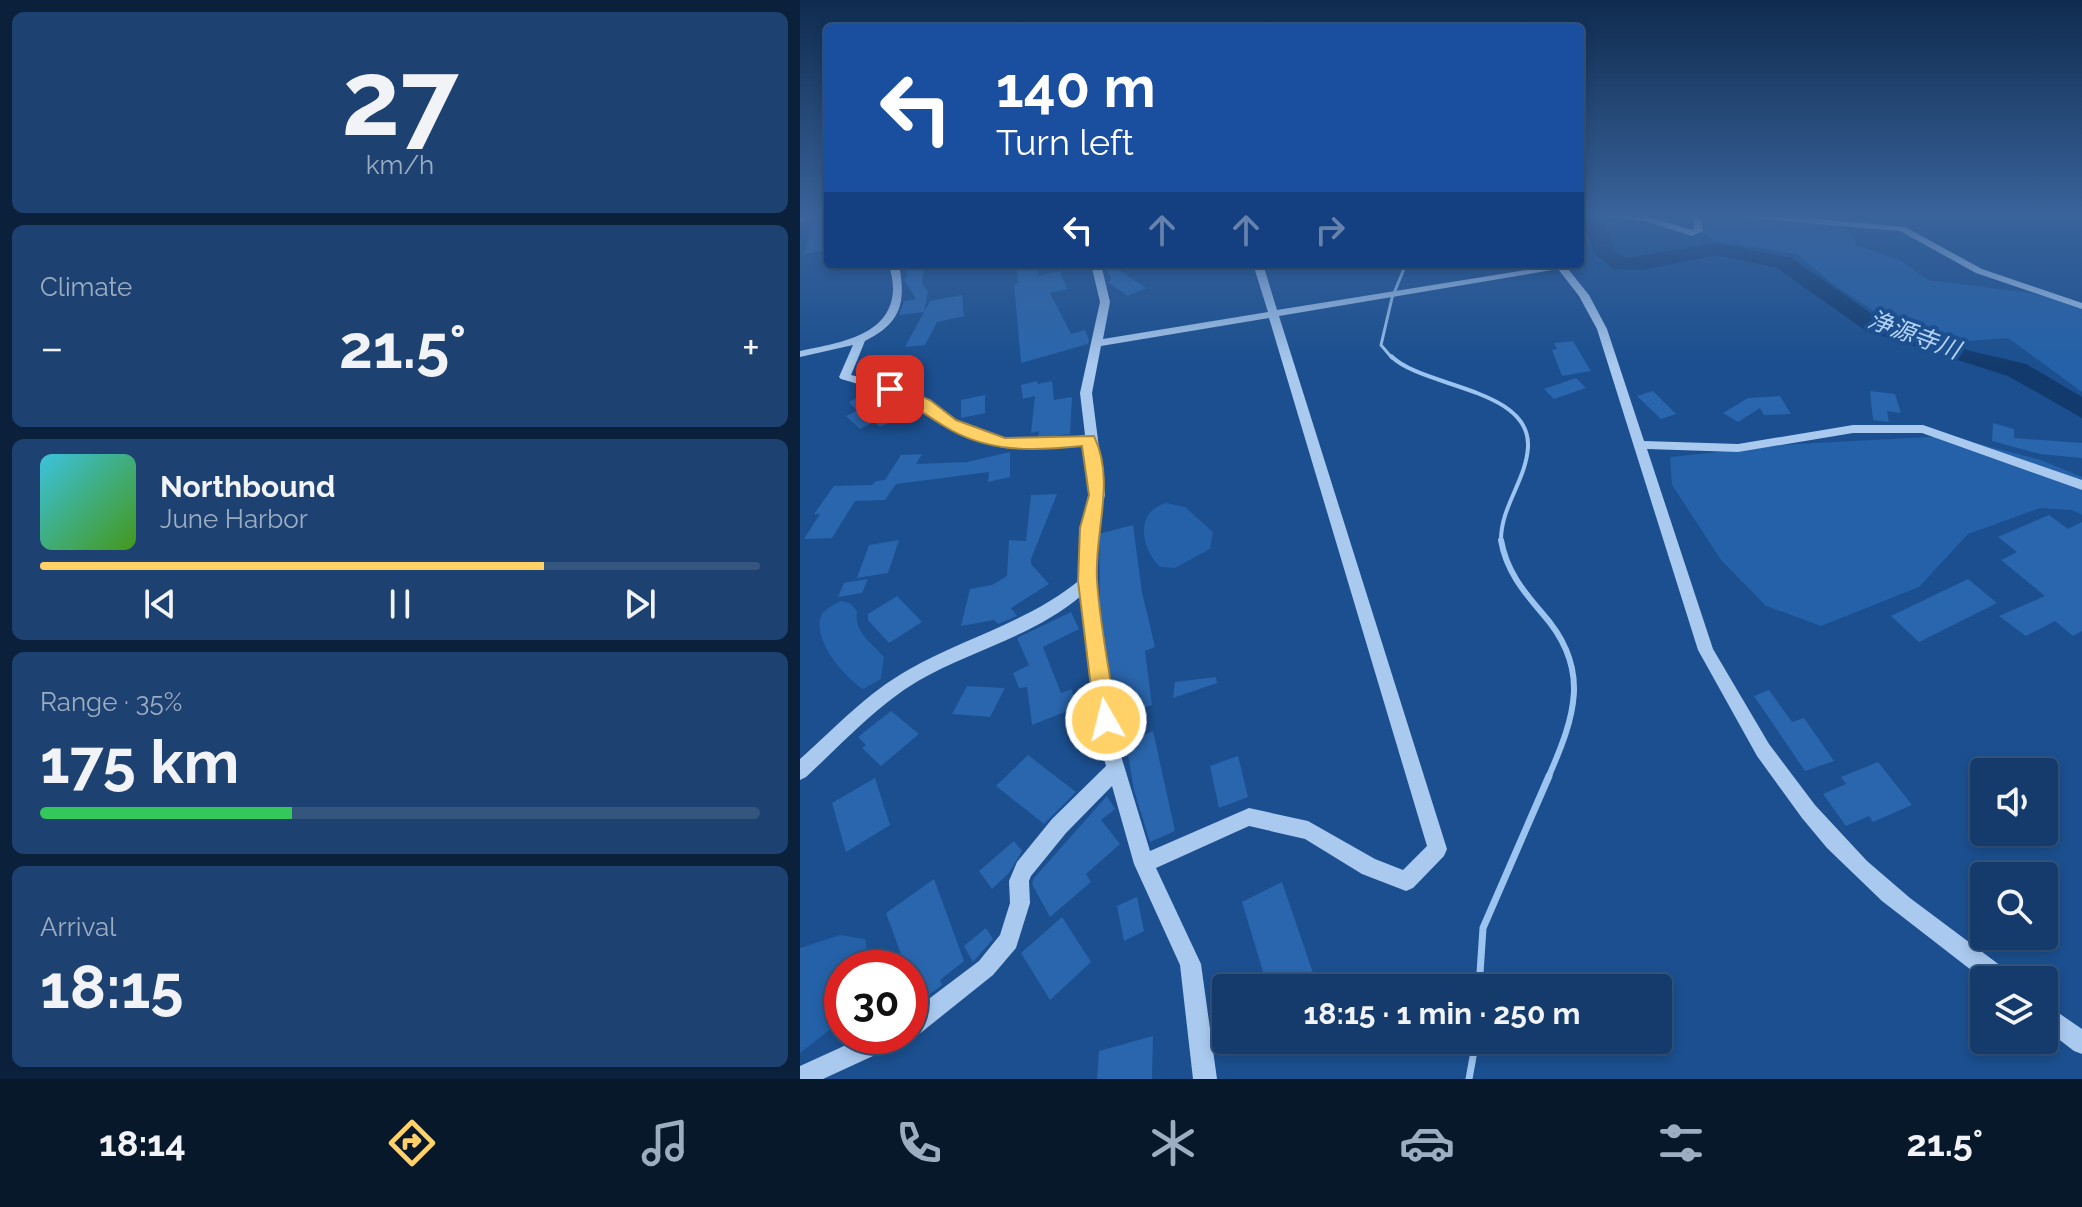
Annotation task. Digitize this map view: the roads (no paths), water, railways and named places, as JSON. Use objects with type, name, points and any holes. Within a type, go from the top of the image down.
[{"type":"street","points":[[1967,264],[2082,306]]},
{"type":"street","points":[[800,354],[860,341],[886,326],[898,299],[894,268]]},
{"type":"street","points":[[1097,268],[1105,302],[1099,343],[1086,393],[1098,495],[1089,528],[1088,581],[1109,746],[1144,864],[1190,964],[1205,1079]]},
{"type":"street","points":[[1144,864],[1249,817],[1308,830],[1369,867],[1406,881],[1437,849],[1259,268]]},
{"type":"street","points":[[1099,343],[1543,268]]},
{"type":"street","points":[[1562,268],[1584,295],[1602,329],[1706,650],[1771,763],[1819,825],[1887,893],[1983,966]]},
{"type":"street","points":[[860,341],[845,377],[890,389],[924,403],[951,423],[1003,444],[1035,445],[1089,439]]},
{"type":"street","points":[[1639,445],[1738,448],[1853,429],[1923,429],[2082,485]]},
{"type":"street","points":[[800,771],[890,691],[914,674],[1031,622],[1073,595],[1088,581]]},
{"type":"street","points":[[928,1013],[986,968],[1009,941],[1020,903],[1019,881],[1024,869],[1059,826],[1116,769]]},
{"type":"street","points":[[2058,1025],[2082,1043]]},
{"type":"street","points":[[800,1078],[852,1054]]},
{"type":"waterway","name":"浄源寺川","points":[[1786,264],[1874,326],[1962,356],[2017,370],[2082,409]]},
{"type":"waterway","points":[[1392,358],[1381,345],[1392,298],[1404,268]]},
{"type":"waterway","points":[[1391,356],[1406,367],[1494,401],[1512,412],[1524,427],[1528,447],[1526,459],[1505,517],[1501,541]]},
{"type":"waterway","points":[[1501,541],[1511,570],[1558,634],[1573,673],[1571,713],[1548,778]]},
{"type":"waterway","points":[[1480,974],[1483,928],[1549,776]]},
{"type":"waterway","points":[[1469,1079],[1473,1054]]}]
